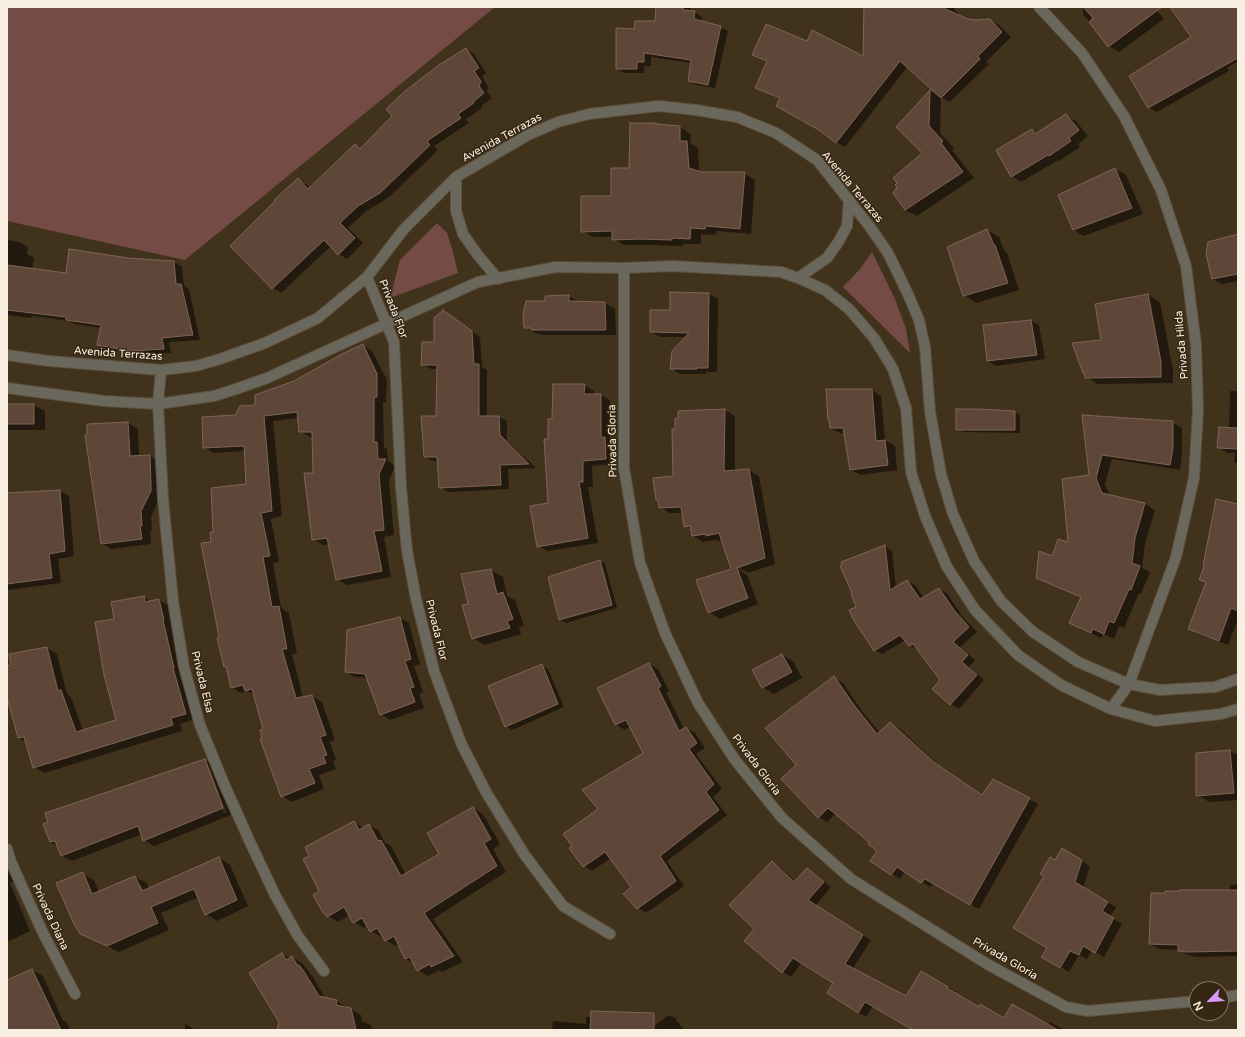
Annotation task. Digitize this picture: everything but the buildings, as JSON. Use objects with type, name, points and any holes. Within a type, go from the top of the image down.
[{"type":"street","name":"Privada Hilda","points":[[1039,7],[1082,53],[1124,116],[1161,190],[1186,266],[1196,346],[1198,411],[1194,478],[1176,557],[1129,684],[1111,708]]},
{"type":"street","name":"Avenida Terrazas","points":[[7,355],[49,361],[161,370],[196,366],[264,343],[318,318],[367,277],[404,229],[456,177],[528,135],[558,122],[588,114],[659,106],[696,110],[737,118],[776,133],[817,160],[870,227],[888,253],[919,320],[925,347],[930,412],[941,474],[953,514],[974,561],[1001,601],[1034,632],[1078,662],[1129,684],[1160,690],[1215,687],[1238,680]]},
{"type":"street","points":[[456,177],[456,211],[463,234],[477,254],[498,279]]},
{"type":"street","points":[[798,278],[827,258],[839,241],[847,226],[849,200]]},
{"type":"street","points":[[7,388],[104,401],[158,404],[214,396],[267,378],[478,282],[556,267],[624,268],[672,266],[781,272],[825,290],[849,309],[874,338],[893,369],[906,408],[911,472],[925,516],[947,567],[975,610],[1018,655],[1061,685],[1111,708],[1155,721],[1221,714],[1238,709]]},
{"type":"street","name":"Privada Gloria","points":[[624,268],[624,468],[640,564],[665,633],[698,703],[735,760],[782,818],[851,880],[987,964],[1066,1007],[1088,1011],[1189,1002]]},
{"type":"street","name":"Privada Flor","points":[[367,277],[394,342],[401,487],[407,551],[416,599],[434,671],[461,743],[486,792],[524,854],[563,906],[610,934]]},
{"type":"street","name":"Privada Elsa","points":[[161,370],[158,404],[163,499],[173,601],[184,667],[198,718],[224,784],[250,842],[272,888],[298,936],[324,971]]},
{"type":"street","name":"Privada Diana","points":[[7,849],[11,862],[43,934],[75,994]]},
{"type":"shaded area","points":[[7,7],[495,7],[185,260],[7,221]]},
{"type":"shaded area","points":[[437,223],[447,233],[458,273],[390,298],[400,260]]},
{"type":"shaded area","points":[[872,252],[895,299],[906,329],[910,353],[843,287],[860,269]]}]
